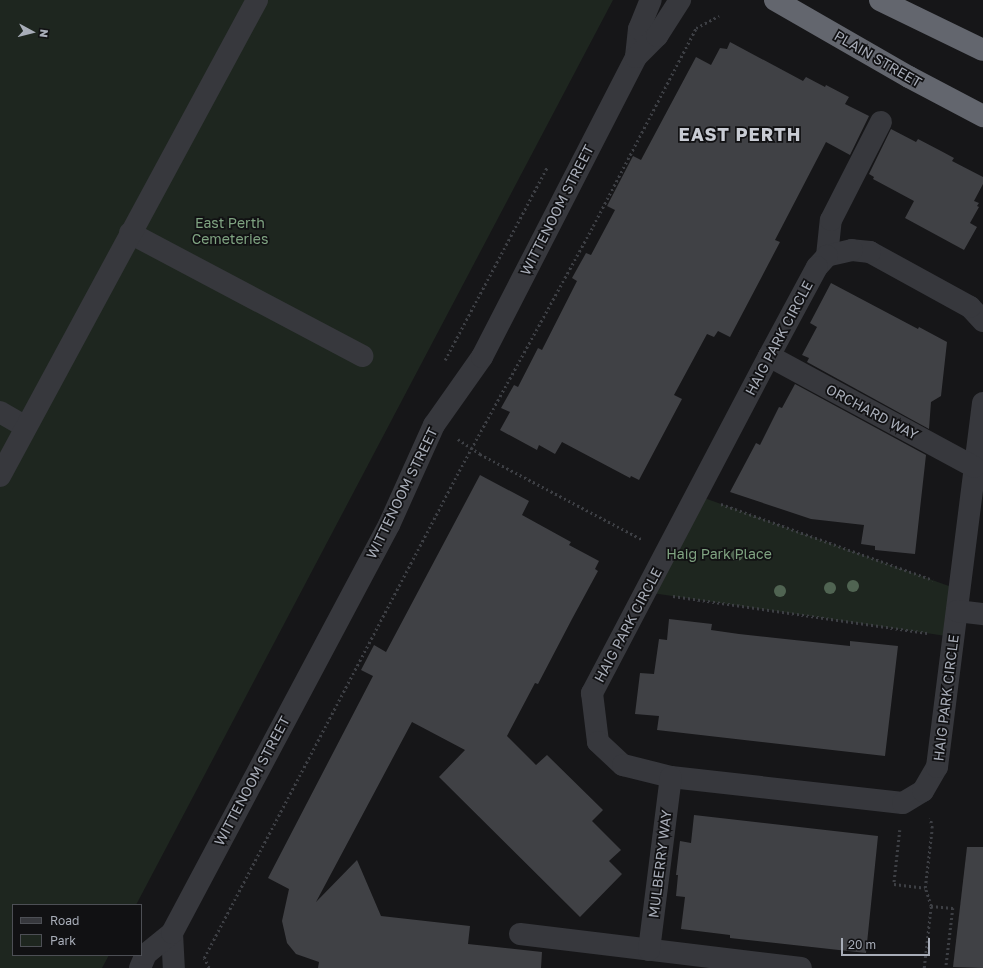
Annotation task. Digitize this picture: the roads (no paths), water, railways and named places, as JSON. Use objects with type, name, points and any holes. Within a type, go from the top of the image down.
[{"type":"highway","name":"PLAIN STREET","points":[[775,0],[909,77],[983,116]]},
{"type":"highway","points":[[880,0],[983,50]]},
{"type":"street","points":[[0,476],[257,0]]},
{"type":"street","name":"WITTENOOM STREET","points":[[636,57],[639,29],[651,0]]},
{"type":"street","name":"WITTENOOM STREET","points":[[140,968],[146,954],[172,933],[388,525],[434,425],[482,357],[636,57],[657,36],[680,0]]},
{"type":"street","points":[[881,122],[831,220],[827,256],[852,250],[870,252],[970,307],[983,321]]},
{"type":"street","points":[[130,233],[362,356]]},
{"type":"street","name":"HAIG PARK CIRCLE","points":[[827,256],[817,267],[769,356],[592,693],[598,742],[623,765],[671,777],[904,803],[923,791],[937,767],[983,403]]},
{"type":"street","name":"ORCHARD WAY","points":[[769,356],[974,467]]},
{"type":"street","points":[[0,412],[26,427]]},
{"type":"street","points":[[957,610],[983,614]]},
{"type":"street","name":"MULBERRY WAY","points":[[649,950],[671,777]]},
{"type":"street","points":[[172,933],[174,968]]},
{"type":"street","points":[[520,934],[800,968]]},
{"type":"district","name":"EAST PERTH","points":[[740,134]]},
{"type":"park label","name":"East Perth Cemeteries","points":[[230,232]]},
{"type":"park label","name":"Haig Park Place","points":[[719,554]]}]
